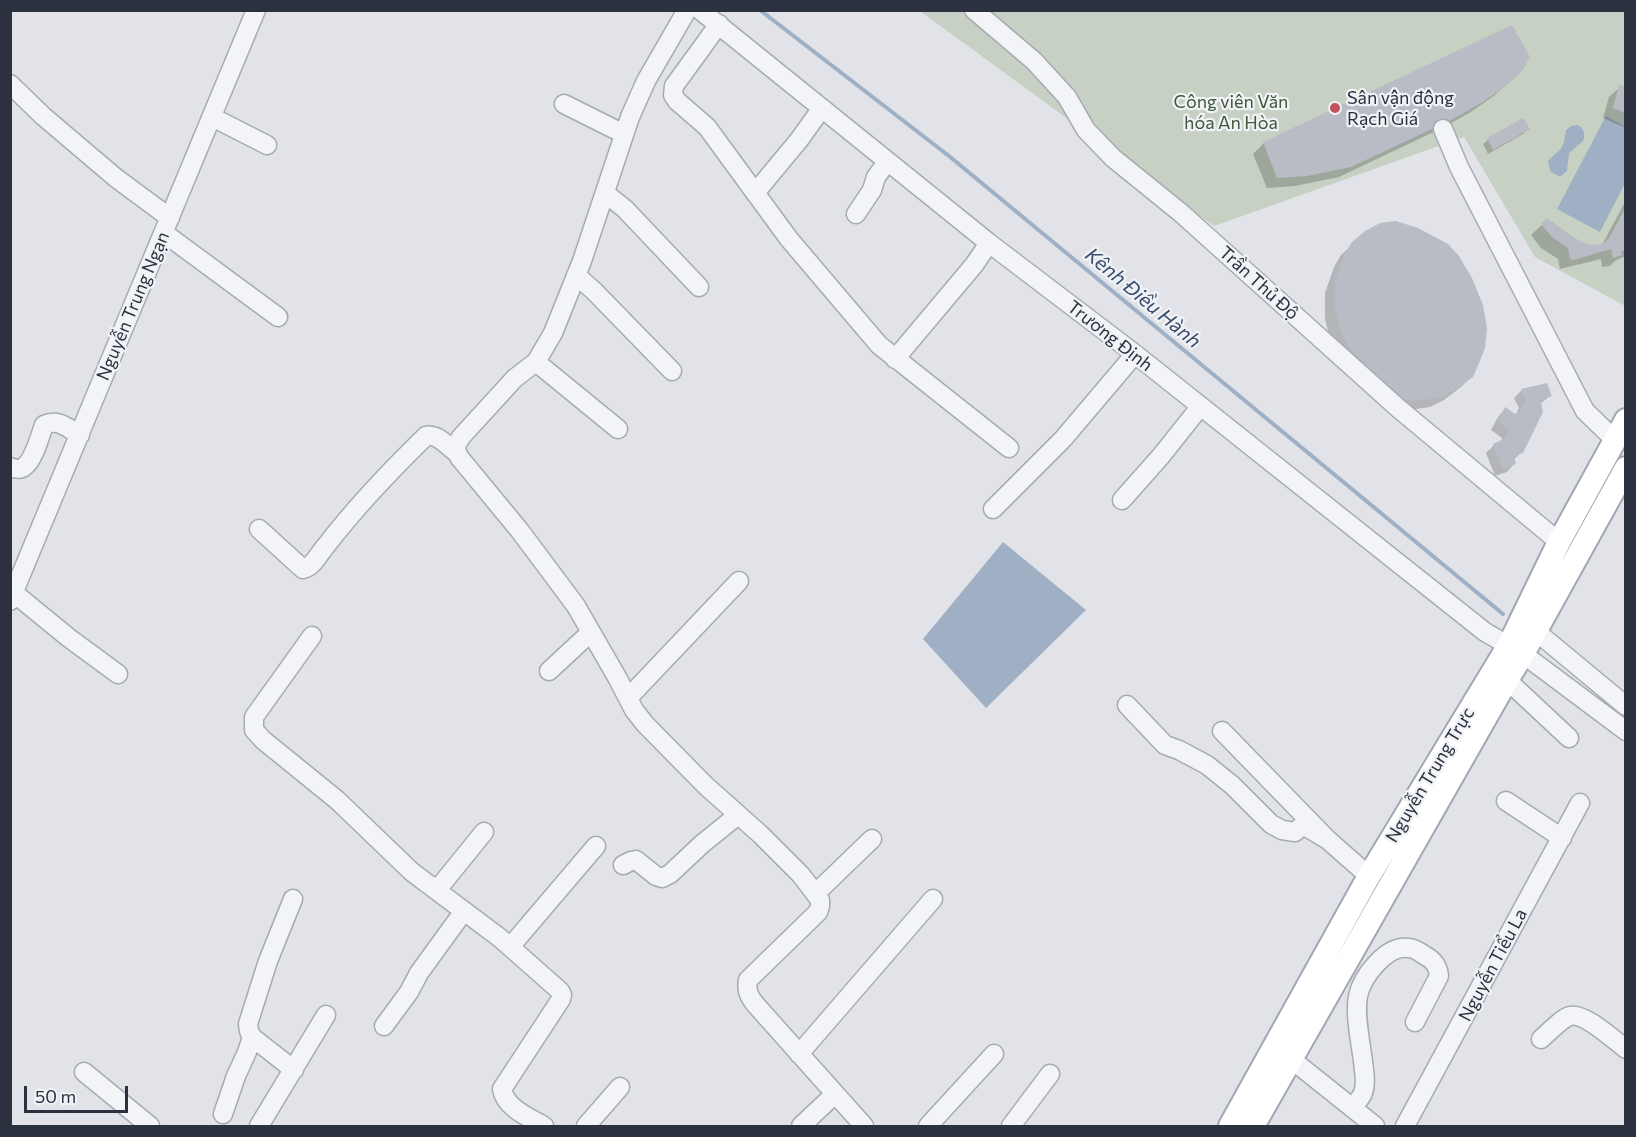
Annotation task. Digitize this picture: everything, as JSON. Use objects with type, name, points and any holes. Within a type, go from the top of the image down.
[{"type":"main road","name":"Nguyễn Trung Trực","points":[[1252,1126],[1282,1053],[1369,876],[1516,649],[1528,625],[1559,542],[1620,444],[1626,420]]},
{"type":"main road","name":"Nguyễn Trung Trực","points":[[1528,625],[1623,480]]},
{"type":"main road","name":"Nguyễn Trung Trực","points":[[1230,1126],[1282,1053],[1507,680],[1516,649]]},
{"type":"street","name":"Nguyễn Trung Ngạn","points":[[12,597],[256,10]]},
{"type":"street","points":[[456,452],[454,447],[461,437],[516,378],[536,362],[553,333],[576,275],[630,117],[646,81],[687,10]]},
{"type":"street","name":"Trương Định","points":[[700,10],[989,243],[1135,354],[1485,632],[1516,649],[1626,731]]},
{"type":"street","name":"Trần Thủ Độ","points":[[974,10],[1034,61],[1067,97],[1086,130],[1113,158],[1181,213],[1398,408],[1559,542]]},
{"type":"street","points":[[719,24],[674,86],[673,95],[677,101],[706,127],[789,239],[879,345],[1009,448]]},
{"type":"street","points":[[10,84],[167,225],[278,317]]},
{"type":"street","points":[[564,104],[624,134]]},
{"type":"street","points":[[755,193],[799,141],[822,108]]},
{"type":"street","points":[[212,117],[267,146]]},
{"type":"street","points":[[1443,129],[1459,166],[1585,411],[1620,444]]},
{"type":"street","points":[[856,214],[887,162]]},
{"type":"street","points":[[605,193],[625,209],[699,287]]},
{"type":"street","points":[[895,358],[974,265],[989,243]]},
{"type":"street","points":[[576,275],[672,371]]},
{"type":"street","points":[[993,509],[1063,439],[1135,354]]},
{"type":"street","points":[[536,362],[618,429]]},
{"type":"street","points":[[1122,500],[1200,407]]},
{"type":"street","points":[[10,468],[25,467],[44,425],[57,422],[80,435]]},
{"type":"street","points":[[259,529],[303,569],[306,569],[367,497],[426,436],[436,437],[456,452],[555,576],[576,606],[634,710],[645,724],[706,786],[801,874],[816,893],[820,900],[818,912],[748,980],[749,996],[864,1126]]},
{"type":"street","points":[[628,698],[739,581]]},
{"type":"street","points":[[12,597],[118,674]]},
{"type":"street","points":[[1528,625],[1626,706]]},
{"type":"street","points":[[549,671],[591,632]]},
{"type":"street","points":[[312,636],[254,717],[254,730],[263,740],[337,800],[412,872],[510,946],[561,991],[562,995],[543,1028],[502,1089],[506,1101],[528,1118],[544,1126]]},
{"type":"street","points":[[1507,680],[1569,738]]},
{"type":"street","points":[[1127,705],[1165,745],[1207,765],[1232,785],[1271,824],[1282,830],[1295,832],[1303,825],[1328,840]]},
{"type":"street","points":[[1222,732],[1328,840],[1369,876]]},
{"type":"street","points":[[1506,801],[1562,838]]},
{"type":"street","name":"Nguyễn Tiểu La","points":[[1405,1126],[1580,804]]},
{"type":"street","points":[[623,864],[636,860],[662,878],[670,874],[738,815]]},
{"type":"street","points":[[437,890],[484,832]]},
{"type":"street","points":[[816,893],[872,839]]},
{"type":"street","points":[[510,946],[596,846]]},
{"type":"street","points":[[293,898],[268,961],[248,1024],[252,1037],[294,1070]]},
{"type":"street","points":[[799,1054],[933,899]]},
{"type":"street","points":[[384,1026],[464,910]]},
{"type":"street","points":[[1352,1108],[1362,1094],[1365,1085],[1357,1008],[1358,994],[1376,963],[1397,949],[1409,948],[1426,956],[1436,963],[1439,970],[1439,976],[1415,1022]]},
{"type":"street","points":[[260,1126],[326,1015]]},
{"type":"street","points":[[1541,1039],[1569,1016],[1576,1015],[1587,1020],[1626,1049]]},
{"type":"street","points":[[223,1114],[252,1037]]},
{"type":"street","points":[[928,1126],[994,1053]]},
{"type":"street","points":[[1282,1053],[1375,1126]]},
{"type":"street","points":[[84,1072],[150,1126]]},
{"type":"street","points":[[1011,1126],[1050,1074]]},
{"type":"street","points":[[586,1126],[620,1087]]},
{"type":"street","points":[[801,1126],[835,1094]]},
{"type":"green space","name":"Công viên Văn hóa An Hòa","points":[[920,11],[1625,11],[1625,306],[1535,257],[1464,137],[1214,226]]},
{"type":"water","points":[[1606,116],[1625,127],[1625,183],[1600,232],[1557,209]]},
{"type":"water","points":[[1578,125],[1584,132],[1583,141],[1569,153],[1567,171],[1560,177],[1550,171],[1548,161],[1561,148],[1566,130]]},
{"type":"water","points":[[1003,542],[1086,610],[986,708],[923,639]]},
{"type":"building","points":[[1512,25],[1530,57],[1523,70],[1483,102],[1453,119],[1351,167],[1307,176],[1277,178],[1263,142]]},
{"type":"building","points":[[1619,85],[1626,86],[1626,113],[1613,108]]},
{"type":"building","points":[[1523,118],[1530,129],[1493,150],[1487,138]]},
{"type":"building","points":[[1626,207],[1626,250],[1621,251],[1622,255],[1613,258],[1611,249],[1574,260],[1570,259],[1568,248],[1552,237],[1541,224],[1547,218],[1573,237],[1586,244],[1595,245],[1604,243],[1609,238]]},
{"type":"building","points":[[1396,221],[1418,228],[1448,244],[1459,256],[1472,278],[1483,305],[1487,328],[1485,348],[1473,377],[1442,397],[1405,400],[1389,392],[1357,362],[1341,332],[1335,308],[1335,282],[1344,255],[1352,242],[1365,231],[1380,223]]},
{"type":"building","points":[[1547,383],[1552,396],[1540,399],[1543,412],[1523,453],[1514,456],[1516,464],[1503,469],[1493,444],[1506,438],[1509,430],[1498,422],[1505,407],[1517,415],[1526,400],[1521,389]]},
{"type":"waterway","name":"Kênh Điều Hành","points":[[760,10],[949,156],[1503,614]]},
{"type":"place","name":"Sân vận động Rạch Giá","points":[[1335,108]]}]
